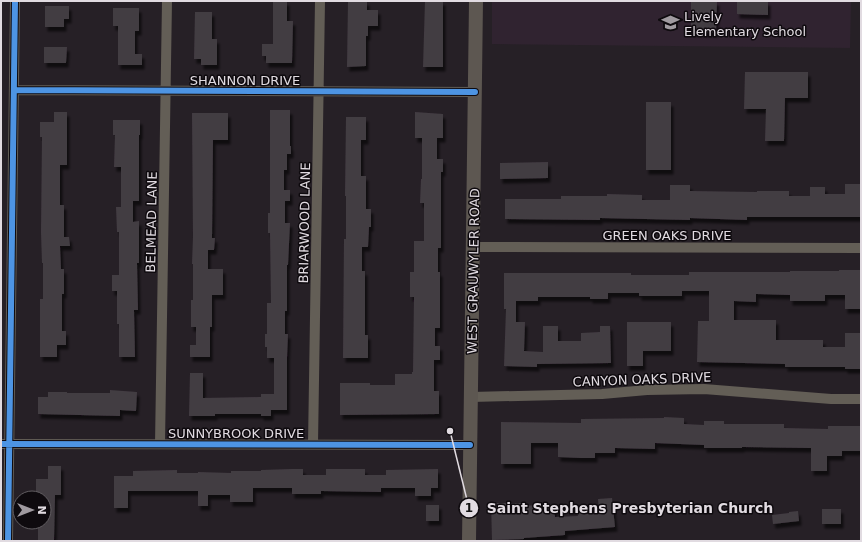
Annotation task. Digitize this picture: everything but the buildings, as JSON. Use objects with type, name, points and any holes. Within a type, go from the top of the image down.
[{"type":"main road","name":"WEST GRAUWYLER ROAD","points":[[469,541],[476,1]]},
{"type":"street","points":[[8,541],[5,444],[15,1]]},
{"type":"street","name":"BELMEAD LANE","points":[[160,444],[167,1]]},
{"type":"street","name":"BRIARWOOD LANE","points":[[313,444],[320,1]]},
{"type":"street","name":"SHANNON DRIVE","points":[[14,90],[475,92]]},
{"type":"street","name":"GREEN OAKS DRIVE","points":[[473,247],[861,248]]},
{"type":"street","name":"CANYON OAKS DRIVE","points":[[471,397],[602,394],[647,390],[704,389],[831,399],[861,399]]},
{"type":"street","name":"SUNNYBROOK DRIVE","points":[[5,444],[470,445]]},
{"type":"shaded area","name":"Lively Elementary School","points":[[492,1],[851,1],[850,48],[492,44]]},
{"type":"cycle path","points":[[8,541],[15,1]]},
{"type":"cycle path","points":[[14,90],[475,92]]},
{"type":"cycle path","points":[[1,444],[470,445]]},
{"type":"place","name":"Lively Elementary School","points":[[671,23]]},
{"type":"place","name":"Saint Stephens Presbyterian Church","points":[[450,431]]}]
